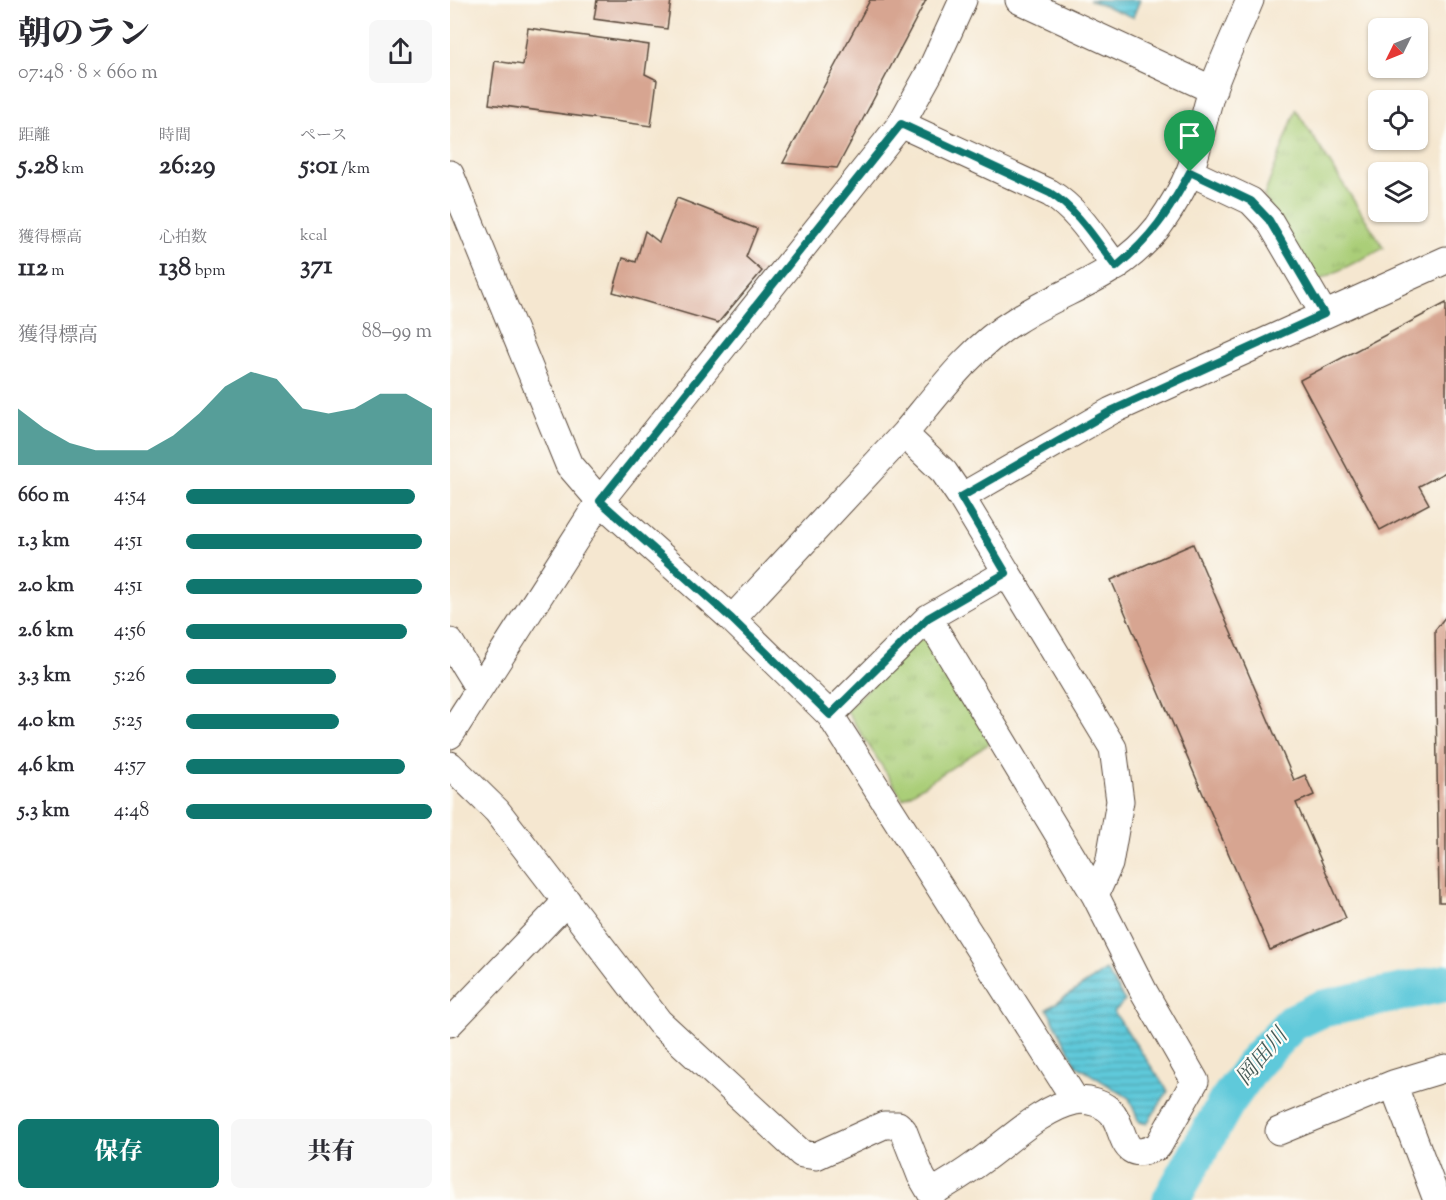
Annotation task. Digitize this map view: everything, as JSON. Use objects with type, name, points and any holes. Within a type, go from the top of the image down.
[{"type":"street","points":[[450,735],[600,501],[901,124],[931,70],[963,0]]},
{"type":"street","points":[[1019,0],[1213,90]]},
{"type":"street","points":[[732,619],[904,434],[959,370],[998,332],[1038,307],[1116,267],[1140,247],[1157,227],[1171,208],[1190,172],[1213,90],[1250,0]]},
{"type":"street","points":[[901,124],[1061,200],[1081,220],[1116,267]]},
{"type":"street","points":[[1190,172],[1251,201],[1269,220],[1324,314]]},
{"type":"street","points":[[450,174],[569,465],[600,501],[732,619],[830,715],[1076,1101]]},
{"type":"street","points":[[961,497],[1111,411],[1446,260]]},
{"type":"street","points":[[904,434],[944,472],[961,497],[1113,748],[1120,801],[1109,864],[1095,895]]},
{"type":"street","points":[[830,715],[928,618],[1006,573]]},
{"type":"street","points":[[450,765],[497,811],[659,1022],[802,1154],[816,1156],[884,1125],[898,1125],[907,1139],[921,1176],[931,1193],[977,1164],[1050,1111],[1076,1101],[1103,1106],[1113,1114],[1122,1137],[1130,1149],[1139,1152],[1149,1150],[1158,1146],[1195,1081],[1144,992],[1095,895],[928,618]]},
{"type":"street","points":[[450,642],[479,689]]},
{"type":"street","points":[[450,1023],[567,901]]},
{"type":"street","points":[[1279,1131],[1393,1084],[1446,1068]]},
{"type":"street","points":[[1393,1084],[1437,1200],[1446,1197]]},
{"type":"green space","points":[[1296,110],[1384,248],[1310,285],[1264,196]]},
{"type":"green space","points":[[922,635],[931,637],[990,743],[903,799],[846,710]]},
{"type":"water","points":[[1089,0],[1140,0],[1133,17]]},
{"type":"water","points":[[1106,970],[1125,1001],[1114,1012],[1168,1091],[1147,1124],[1139,1122],[1129,1098],[1077,1066],[1047,1009]]},
{"type":"building","points":[[597,0],[671,0],[667,29],[594,19]]},
{"type":"building","points":[[870,0],[926,0],[837,168],[783,163]]},
{"type":"building","points":[[528,28],[649,45],[645,74],[657,80],[651,126],[489,104],[495,61],[523,65]]},
{"type":"building","points":[[677,198],[757,229],[746,257],[762,271],[718,323],[613,292],[623,258],[636,262],[645,231],[659,242]]},
{"type":"building","points":[[1446,303],[1446,472],[1419,486],[1429,504],[1380,530],[1300,380]]},
{"type":"building","points":[[1193,544],[1294,780],[1305,775],[1314,795],[1296,803],[1346,918],[1270,950],[1111,580]]},
{"type":"building","points":[[1446,616],[1446,902],[1439,902],[1435,630]]},
{"type":"waterway","name":"岡田川","points":[[1171,1200],[1226,1103],[1256,1061],[1292,1023],[1321,1009],[1446,983]]},
{"type":"route","points":[[901,124],[1061,200],[1081,220],[1116,267],[1140,247],[1157,227],[1171,208],[1190,172],[1251,201],[1269,220],[1324,314],[1111,411],[961,497],[1006,573],[928,618],[830,715],[732,619],[600,501],[901,124]]}]
